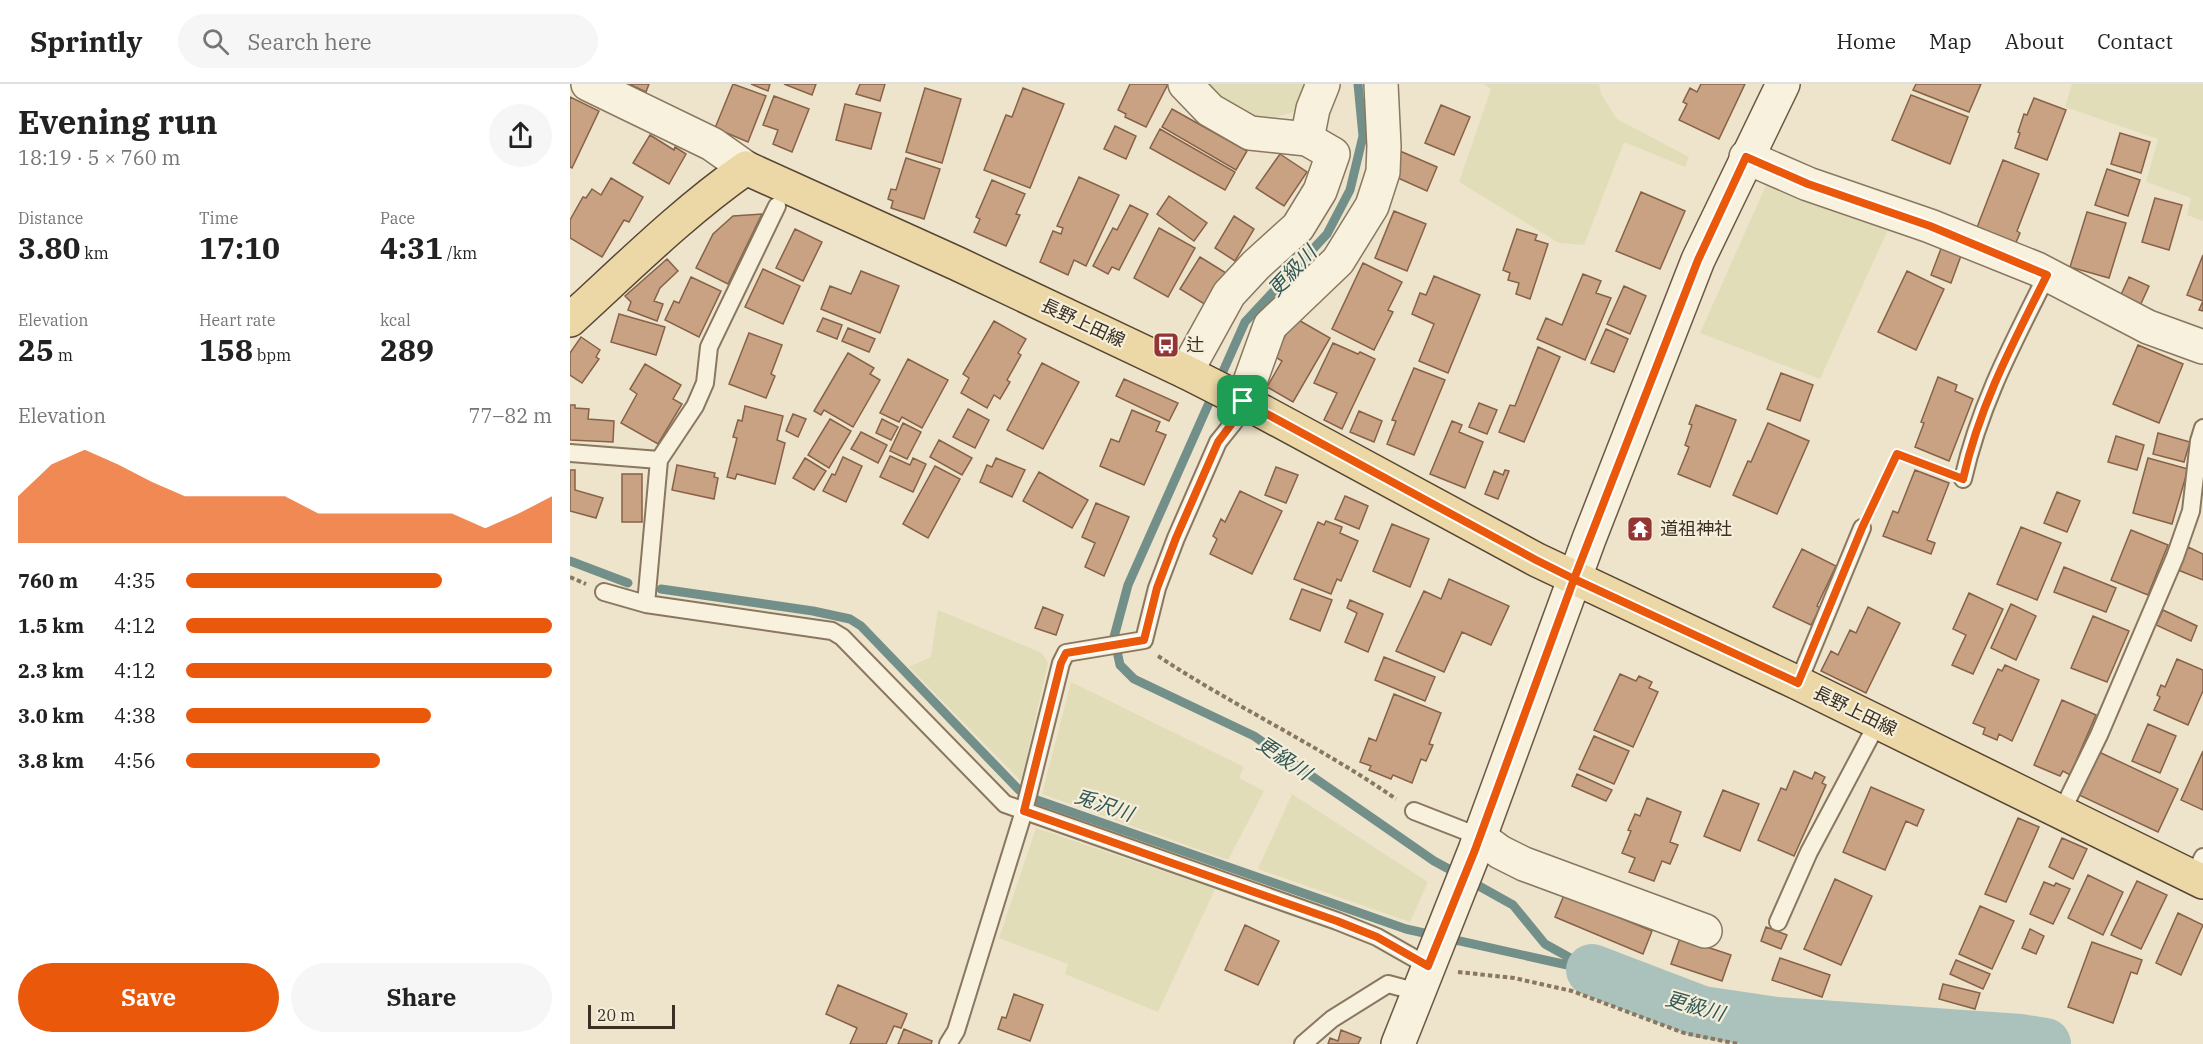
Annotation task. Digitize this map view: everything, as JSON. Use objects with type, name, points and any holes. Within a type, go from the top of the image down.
[{"type":"main road","points":[[570,320],[654,243],[723,184],[746,168]]},
{"type":"main road","name":"長野上田線","points":[[746,168],[958,264],[1239,399],[1574,579],[1798,683],[2061,813],[2200,872]]},
{"type":"street","points":[[588,84],[712,144],[746,168]]},
{"type":"street","points":[[1185,84],[1210,110],[1250,133],[1307,139],[1333,154],[1320,191],[1298,227],[1256,264],[1229,294],[1192,376]]},
{"type":"street","points":[[1307,139],[1312,109],[1323,84]]},
{"type":"street","points":[[1239,399],[1270,326],[1338,261],[1372,206],[1383,172],[1381,84]]},
{"type":"street","points":[[1405,1042],[1426,971],[1477,843],[1574,579],[1698,260],[1783,84]]},
{"type":"street","points":[[1746,157],[1808,184],[1930,226],[2047,275],[2148,327],[2203,347]]},
{"type":"street","points":[[1477,843],[1524,864],[1705,931]]},
{"type":"lane","points":[[646,604],[659,460],[695,406],[705,383],[709,347],[777,206]]},
{"type":"lane","points":[[1963,479],[1972,440],[1996,376],[2047,275]]},
{"type":"lane","points":[[948,1044],[956,1031],[1030,788],[1061,663],[1066,653],[1140,641],[1176,538],[1218,442],[1233,422],[1239,399]]},
{"type":"lane","points":[[2061,813],[2099,735],[2175,557],[2191,511],[2199,441],[2203,428]]},
{"type":"lane","points":[[570,453],[659,460]]},
{"type":"lane","points":[[1798,683],[1862,528]]},
{"type":"lane","points":[[604,592],[646,604],[832,631],[842,637],[1005,804],[1024,808],[1337,921],[1377,937],[1426,971]]},
{"type":"lane","points":[[1778,921],[1809,852],[1878,722]]},
{"type":"lane","points":[[1413,811],[1477,843]]},
{"type":"lane","points":[[1303,1044],[1332,1019],[1388,984],[1426,971]]},
{"type":"path","points":[[1862,528],[1897,454],[1963,479]]},
{"type":"path","points":[[1140,641],[1196,681],[1307,742],[1361,775],[1413,811]]},
{"type":"path","points":[[1426,971],[1514,978],[1572,991],[1684,1033],[1738,1044]]},
{"type":"shaded area","points":[[1198,84],[1306,84],[1294,112],[1253,124]]},
{"type":"shaded area","points":[[1484,84],[1599,84],[1601,94],[1617,119],[1689,157],[1685,167],[1624,142],[1584,245],[1559,243],[1459,182],[1491,89]]},
{"type":"shaded area","points":[[2072,84],[2203,84],[2203,221],[2187,215],[2191,198],[2146,182],[2158,139],[2065,107]]},
{"type":"shaded area","points":[[1768,181],[1891,223],[1820,379],[1700,333]]},
{"type":"shaded area","points":[[938,610],[1042,653],[1048,663],[1021,781],[909,667],[931,657]]},
{"type":"shaded area","points":[[1071,682],[1244,767],[1239,778],[1264,791],[1228,860],[1042,794]]},
{"type":"shaded area","points":[[1292,794],[1428,882],[1410,922],[1258,869]]},
{"type":"shaded area","points":[[1036,828],[1215,889],[1158,1012],[1065,974],[1068,964],[999,938]]},
{"type":"building","points":[[629,84],[649,84],[646,92]]},
{"type":"building","points":[[733,84],[766,96],[748,142],[715,128]]},
{"type":"building","points":[[751,84],[770,84],[768,91]]},
{"type":"building","points":[[784,84],[816,84],[812,95]]},
{"type":"building","points":[[860,84],[885,84],[880,101],[856,94]]},
{"type":"building","points":[[1130,84],[1168,84],[1146,127],[1125,117],[1126,114],[1118,110]]},
{"type":"building","points":[[1701,84],[1745,84],[1719,139],[1679,120],[1687,104],[1683,102],[1690,88],[1697,92]]},
{"type":"building","points":[[1916,84],[1981,84],[1969,112],[1913,90]]},
{"type":"building","points":[[925,88],[961,99],[942,163],[906,152]]},
{"type":"building","points":[[1023,88],[1064,104],[1030,188],[984,170],[1006,115],[1012,117]]},
{"type":"building","points":[[1911,95],[1968,117],[1950,164],[1892,140]]},
{"type":"building","points":[[774,96],[809,109],[792,152],[773,144],[778,130],[763,125]]},
{"type":"building","points":[[570,97],[599,111],[572,168],[570,167]]},
{"type":"building","points":[[2034,98],[2066,110],[2047,160],[2015,148],[2024,114],[2027,115]]},
{"type":"building","points":[[845,104],[881,113],[871,149],[836,140]]},
{"type":"building","points":[[1441,105],[1470,117],[1454,155],[1425,143]]},
{"type":"building","points":[[1172,109],[1247,151],[1236,170],[1162,127]]},
{"type":"building","points":[[1115,126],[1136,136],[1126,159],[1104,149]]},
{"type":"building","points":[[1160,129],[1235,172],[1225,190],[1150,148]]},
{"type":"building","points":[[2120,133],[2150,142],[2141,173],[2111,164]]},
{"type":"building","points":[[650,135],[674,150],[675,147],[686,154],[669,184],[633,163]]},
{"type":"building","points":[[1400,151],[1437,167],[1427,191],[1398,178]]},
{"type":"building","points":[[1280,154],[1307,172],[1284,206],[1256,188]]},
{"type":"building","points":[[906,158],[940,169],[924,219],[891,208],[893,201],[888,199],[891,189],[896,190]]},
{"type":"building","points":[[2003,160],[2039,174],[2017,231],[2020,233],[2015,245],[1976,230]]},
{"type":"building","points":[[2107,169],[2140,180],[2128,216],[2095,205]]},
{"type":"building","points":[[1079,177],[1119,195],[1086,266],[1074,260],[1068,275],[1040,262],[1053,231],[1061,234],[1063,228],[1057,226]]},
{"type":"building","points":[[611,178],[643,197],[629,222],[624,220],[602,257],[570,238],[570,220],[583,197],[586,198],[592,189],[601,195]]},
{"type":"building","points":[[992,180],[1025,194],[1016,214],[1020,215],[1006,246],[974,232],[980,219],[976,217]]},
{"type":"building","points":[[1641,192],[1685,211],[1660,269],[1616,251]]},
{"type":"building","points":[[1169,196],[1207,223],[1194,241],[1157,214]]},
{"type":"building","points":[[2155,198],[2182,205],[2169,250],[2142,242]]},
{"type":"building","points":[[1130,205],[1148,214],[1119,270],[1112,267],[1108,274],[1093,266],[1113,228],[1117,230]]},
{"type":"building","points":[[1394,211],[1426,224],[1407,271],[1375,258]]},
{"type":"building","points":[[2087,212],[2126,223],[2109,278],[2070,267]]},
{"type":"building","points":[[762,214],[728,284],[696,268],[713,234],[733,216]]},
{"type":"building","points":[[1234,216],[1254,229],[1235,261],[1215,248]]},
{"type":"building","points":[[1159,228],[1195,248],[1168,297],[1134,278]]},
{"type":"building","points":[[795,229],[822,242],[803,281],[776,268]]},
{"type":"building","points":[[1517,229],[1537,235],[1535,240],[1548,244],[1530,299],[1516,294],[1519,283],[1508,280],[1510,273],[1503,270]]},
{"type":"building","points":[[1942,246],[1962,253],[1951,283],[1931,275]]},
{"type":"building","points":[[2203,255],[2203,301],[2187,295]]},
{"type":"building","points":[[1200,257],[1226,273],[1206,305],[1180,289]]},
{"type":"building","points":[[667,259],[678,271],[660,288],[654,301],[663,304],[657,321],[628,310],[631,302],[625,296]]},
{"type":"building","points":[[1363,263],[1402,282],[1388,310],[1393,312],[1374,350],[1332,329]]},
{"type":"building","points":[[763,269],[800,286],[783,324],[745,307]]},
{"type":"building","points":[[861,271],[899,286],[880,333],[821,309],[830,286],[851,294]]},
{"type":"building","points":[[1907,271],[1944,289],[1916,350],[1878,332]]},
{"type":"building","points":[[1583,274],[1601,281],[1596,293],[1611,298],[1585,360],[1537,339],[1546,318],[1562,325]]},
{"type":"building","points":[[1434,276],[1480,295],[1448,373],[1419,361],[1434,324],[1412,314],[1420,293],[1426,295]]},
{"type":"building","points":[[691,277],[721,291],[699,337],[665,320],[674,301],[679,303]]},
{"type":"building","points":[[2129,277],[2149,286],[2139,308],[2119,299]]},
{"type":"building","points":[[1624,286],[1646,296],[1630,334],[1607,324]]},
{"type":"building","points":[[619,314],[665,327],[656,355],[611,342]]},
{"type":"building","points":[[823,318],[842,325],[837,339],[817,331]]},
{"type":"building","points":[[1295,318],[1330,338],[1293,402],[1267,387],[1282,361],[1274,356]]},
{"type":"building","points":[[994,321],[1026,339],[1018,353],[1021,355],[1007,380],[1010,382],[1000,399],[994,395],[987,408],[961,393],[969,378],[963,374]]},
{"type":"building","points":[[848,328],[875,339],[869,352],[842,341]]},
{"type":"building","points":[[1606,329],[1628,339],[1614,372],[1591,363]]},
{"type":"building","points":[[749,333],[782,345],[771,374],[775,376],[766,398],[729,384]]},
{"type":"building","points":[[581,337],[600,350],[596,357],[599,359],[582,383],[570,375],[570,353]]},
{"type":"building","points":[[1333,343],[1375,359],[1342,429],[1324,420],[1337,393],[1314,383]]},
{"type":"building","points":[[2138,345],[2183,364],[2159,423],[2113,404]]},
{"type":"building","points":[[1538,347],[1560,357],[1524,442],[1499,432],[1510,405],[1515,406]]},
{"type":"building","points":[[848,353],[874,368],[870,374],[880,380],[853,427],[824,410],[821,415],[814,411]]},
{"type":"building","points":[[908,359],[948,380],[922,428],[902,417],[899,422],[880,413]]},
{"type":"building","points":[[1042,363],[1079,382],[1043,449],[1007,430]]},
{"type":"building","points":[[645,364],[681,385],[673,399],[682,404],[658,444],[621,423],[637,394],[630,389]]},
{"type":"building","points":[[1414,368],[1445,380],[1414,455],[1387,444],[1396,421],[1392,420]]},
{"type":"building","points":[[1781,373],[1813,385],[1800,421],[1767,409]]},
{"type":"building","points":[[1938,377],[1957,385],[1955,391],[1973,399],[1949,461],[1915,447],[1924,423],[1921,422]]},
{"type":"building","points":[[1124,379],[1178,403],[1169,421],[1116,396]]},
{"type":"building","points":[[1479,403],[1497,410],[1487,434],[1469,427]]},
{"type":"building","points":[[570,405],[575,405],[575,408],[589,409],[588,419],[614,421],[613,442],[570,440]]},
{"type":"building","points":[[1696,405],[1736,420],[1710,487],[1678,474],[1689,447],[1685,445]]},
{"type":"building","points":[[745,406],[783,416],[777,440],[785,443],[775,484],[737,474],[735,479],[727,477],[737,438],[733,437],[738,420],[742,421]]},
{"type":"building","points":[[968,409],[989,420],[975,448],[953,437]]},
{"type":"building","points":[[1132,410],[1160,422],[1156,431],[1166,435],[1144,485],[1100,466],[1111,439],[1119,442]]},
{"type":"building","points":[[1359,411],[1382,421],[1374,442],[1350,432]]},
{"type":"building","points":[[793,414],[806,419],[798,437],[786,431]]},
{"type":"building","points":[[830,419],[851,431],[829,468],[808,455]]},
{"type":"building","points":[[882,419],[898,427],[891,440],[876,433]]},
{"type":"building","points":[[1452,421],[1462,425],[1459,432],[1483,442],[1465,488],[1430,474]]},
{"type":"building","points":[[903,423],[921,432],[907,459],[890,451]]},
{"type":"building","points":[[1768,423],[1809,441],[1777,514],[1733,495]]},
{"type":"building","points":[[861,432],[887,445],[878,463],[851,449]]},
{"type":"building","points":[[2158,433],[2190,442],[2184,462],[2153,454]]},
{"type":"building","points":[[2116,436],[2144,445],[2137,470],[2108,462]]},
{"type":"building","points":[[939,440],[972,458],[962,475],[930,457]]},
{"type":"building","points":[[890,456],[910,465],[913,458],[926,464],[913,492],[880,477]]},
{"type":"building","points":[[843,457],[862,466],[846,502],[823,491],[832,474],[835,475]]},
{"type":"building","points":[[805,458],[826,471],[814,490],[793,478]]},
{"type":"building","points":[[996,458],[1025,470],[1012,497],[980,482],[987,465],[992,467]]},
{"type":"building","points":[[2148,458],[2188,469],[2172,524],[2133,513]]},
{"type":"building","points":[[677,465],[715,473],[714,477],[718,478],[714,499],[672,490]]},
{"type":"building","points":[[935,466],[960,479],[928,538],[903,524]]},
{"type":"building","points":[[1276,467],[1298,475],[1286,503],[1265,495]]},
{"type":"building","points":[[570,470],[575,470],[575,490],[603,498],[596,518],[570,511]]},
{"type":"building","points":[[1505,470],[1509,471],[1498,499],[1485,494],[1494,471],[1503,475]]},
{"type":"building","points":[[1915,470],[1949,483],[1927,540],[1935,543],[1931,554],[1883,536],[1893,511],[1898,513]]},
{"type":"building","points":[[1039,472],[1088,500],[1072,528],[1023,501]]},
{"type":"building","points":[[622,474],[642,474],[642,522],[622,522]]},
{"type":"building","points":[[1240,491],[1282,511],[1252,574],[1210,554],[1217,539],[1213,536],[1221,519],[1225,522]]},
{"type":"building","points":[[2057,492],[2080,501],[2067,532],[2044,523]]},
{"type":"building","points":[[1345,496],[1368,506],[1359,529],[1335,519]]},
{"type":"building","points":[[1096,503],[1129,517],[1104,576],[1085,567],[1095,543],[1082,537]]},
{"type":"building","points":[[1326,521],[1342,527],[1340,533],[1358,541],[1341,581],[1337,579],[1331,594],[1294,579],[1318,522],[1324,525]]},
{"type":"building","name":"道祖神社","points":[[1635,521],[1648,526],[1644,537],[1631,531]]},
{"type":"building","points":[[1392,524],[1429,539],[1410,587],[1373,571]]},
{"type":"building","points":[[2021,527],[2061,543],[2037,600],[1997,584]]},
{"type":"building","points":[[2131,530],[2168,545],[2148,595],[2111,580]]},
{"type":"building","points":[[2188,547],[2203,554],[2203,580],[2178,570]]},
{"type":"building","points":[[1802,549],[1836,566],[1817,606],[1820,608],[1811,625],[1773,607]]},
{"type":"building","points":[[2064,567],[2116,588],[2106,612],[2054,592]]},
{"type":"building","points":[[1449,579],[1509,606],[1491,645],[1462,632],[1444,672],[1396,651],[1424,591],[1441,599]]},
{"type":"building","points":[[1302,589],[1332,600],[1320,631],[1290,619]]},
{"type":"building","points":[[1969,593],[2003,609],[1973,674],[1952,665],[1966,635],[1953,629]]},
{"type":"building","points":[[1350,600],[1383,614],[1368,652],[1345,642],[1357,613],[1347,608]]},
{"type":"building","points":[[2011,604],[2036,616],[2016,660],[1991,648]]},
{"type":"building","points":[[1043,607],[1063,615],[1056,635],[1035,628]]},
{"type":"building","points":[[1868,607],[1900,623],[1866,693],[1821,671],[1831,651],[1838,655],[1850,630],[1856,633]]},
{"type":"building","points":[[2163,610],[2197,626],[2191,641],[2156,625]]},
{"type":"building","points":[[2093,616],[2129,631],[2107,682],[2071,668]]},
{"type":"building","points":[[1384,657],[1435,677],[1425,701],[1375,680]]},
{"type":"building","points":[[2177,659],[2203,670],[2203,691],[2188,725],[2154,710],[2160,697],[2157,695],[2161,685],[2165,687]]},
{"type":"building","points":[[2005,665],[2039,680],[2012,741],[1999,734],[1997,740],[1983,734],[1985,728],[1973,723],[1998,669],[2002,671]]},
{"type":"building","points":[[1620,674],[1636,681],[1639,676],[1652,682],[1649,688],[1658,692],[1633,747],[1594,730]]},
{"type":"building","points":[[1394,694],[1441,713],[1429,744],[1433,745],[1426,761],[1421,759],[1412,783],[1393,775],[1391,779],[1369,770],[1371,766],[1360,762],[1369,738],[1376,741]]},
{"type":"building","points":[[2062,700],[2096,715],[2070,775],[2063,771],[2060,776],[2034,765]]},
{"type":"building","points":[[2148,724],[2176,736],[2160,773],[2132,761]]},
{"type":"building","points":[[1594,736],[1629,751],[1614,784],[1579,769]]},
{"type":"building","points":[[2203,751],[2203,810],[2181,800]]},
{"type":"building","points":[[2099,752],[2178,789],[2158,832],[2079,795]]},
{"type":"building","points":[[1794,771],[1812,779],[1815,772],[1825,777],[1822,783],[1826,785],[1794,856],[1758,840],[1781,788],[1786,790]]},
{"type":"building","points":[[1577,774],[1612,790],[1606,801],[1572,786]]},
{"type":"building","points":[[1871,787],[1924,810],[1917,826],[1906,821],[1885,870],[1843,852]]},
{"type":"building","points":[[1723,790],[1759,804],[1740,851],[1704,836]]},
{"type":"building","points":[[1647,798],[1681,812],[1670,842],[1678,845],[1670,864],[1662,861],[1654,881],[1629,872],[1635,858],[1622,853],[1635,814],[1640,816]]},
{"type":"building","points":[[2018,818],[2039,827],[2006,902],[1985,894]]},
{"type":"building","points":[[2062,838],[2087,849],[2073,879],[2049,867]]},
{"type":"building","points":[[2088,875],[2123,892],[2103,935],[2068,918]]},
{"type":"building","points":[[1835,879],[1872,896],[1841,965],[1804,949]]},
{"type":"building","points":[[2137,881],[2167,895],[2141,949],[2111,935]]},
{"type":"building","points":[[2044,882],[2054,886],[2056,883],[2070,889],[2053,924],[2030,914]]},
{"type":"building","points":[[1564,895],[1652,931],[1643,954],[1555,917]]},
{"type":"building","points":[[1980,906],[2014,921],[1992,969],[1959,954]]},
{"type":"building","points":[[2178,913],[2203,925],[2181,975],[2156,963]]},
{"type":"building","points":[[1245,925],[1279,941],[1258,985],[1225,970]]},
{"type":"building","points":[[1766,927],[1787,935],[1781,949],[1761,941]]},
{"type":"building","points":[[2030,929],[2044,936],[2036,954],[2022,948]]},
{"type":"building","points":[[1680,938],[1731,955],[1722,981],[1671,964]]},
{"type":"building","points":[[2092,942],[2142,960],[2137,974],[2131,972],[2113,1023],[2068,1007]]},
{"type":"building","points":[[1780,958],[1830,975],[1822,997],[1772,980]]},
{"type":"building","points":[[1956,960],[1990,974],[1983,989],[1950,974]]},
{"type":"building","points":[[1943,984],[1980,993],[1975,1009],[1939,999]]},
{"type":"building","points":[[838,985],[907,1014],[901,1028],[894,1026],[886,1044],[850,1044],[857,1028],[826,1014]]},
{"type":"building","points":[[1014,994],[1043,1005],[1030,1041],[998,1029],[1002,1017],[1006,1018]]},
{"type":"building","points":[[904,1029],[932,1041],[931,1044],[898,1044]]},
{"type":"building","points":[[1341,1030],[1361,1038],[1358,1044],[1328,1044],[1330,1038],[1338,1041]]},
{"type":"waterway","name":"更級川","points":[[1358,84],[1363,136],[1350,190],[1327,234],[1245,322],[1128,585],[1114,637],[1120,665],[1134,679],[1254,736],[1434,861],[1458,874]]},
{"type":"waterway","name":"兎沢川","points":[[570,561],[628,583]]},
{"type":"waterway","name":"兎沢川","points":[[661,589],[813,611],[850,619],[861,626],[1019,790],[1037,800],[1406,929],[1581,968]]},
{"type":"waterway","name":"更級川","points":[[1470,881],[1513,905],[1545,944],[1592,970]]},
{"type":"waterway","name":"更級川","points":[[1592,970],[1702,1012],[1777,1023],[2020,1040],[2045,1044]]},
{"type":"place","name":"辻","points":[[1166,345]]},
{"type":"place","name":"道祖神社","points":[[1640,529]]},
{"type":"route","points":[[1243,401],[1233,422],[1218,442],[1176,538],[1157,588],[1144,640],[1066,653],[1061,663],[1024,811],[1337,921],[1377,937],[1428,966],[1475,850],[1478,836],[1574,579],[1798,683],[1862,528],[1897,454],[1963,479],[1972,440],[1996,376],[2047,275],[1930,226],[1808,184],[1746,157],[1698,260],[1574,579],[1243,401]]}]
